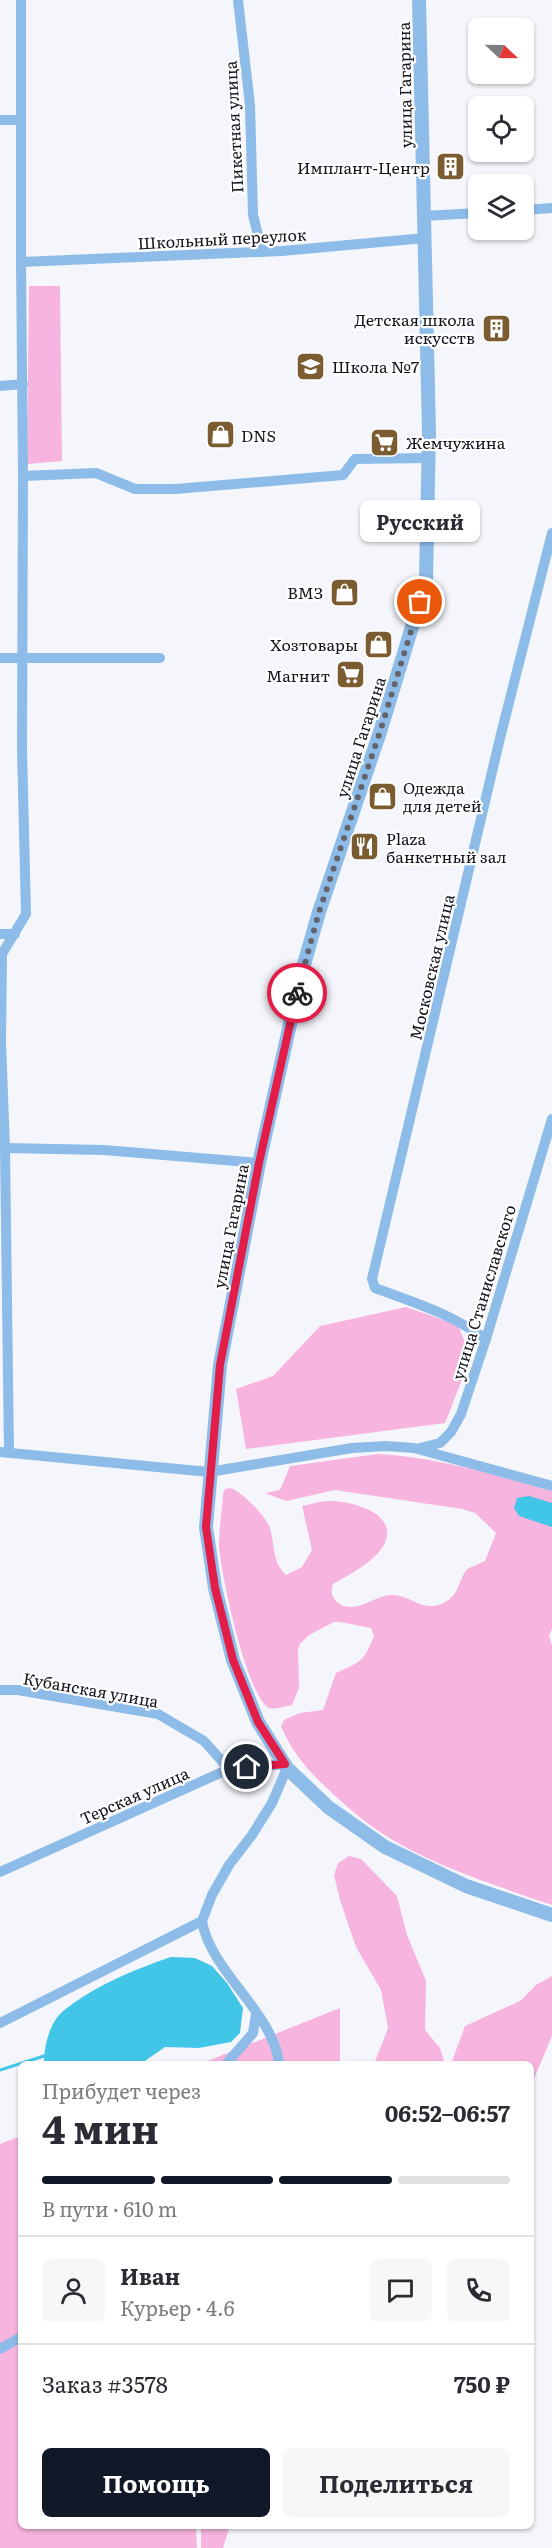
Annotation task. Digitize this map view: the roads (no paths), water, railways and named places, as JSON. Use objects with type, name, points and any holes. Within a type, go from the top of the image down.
[{"type":"street","points":[[21,0],[22,658],[26,914],[2,954],[1,1043],[5,1148],[4,1453],[210,1472],[352,1448],[386,1446],[414,1448],[552,1486]]},
{"type":"street","name":"Пикетная улица","points":[[238,0],[250,105],[253,215],[262,251]]},
{"type":"street","name":"улица Гагарина","points":[[419,0],[429,458],[426,581],[383,721],[319,912],[301,975],[259,1163],[220,1365],[206,1527],[215,1588],[230,1650],[258,1722],[286,1766],[328,1807],[385,1847],[466,1886],[552,1915]]},
{"type":"street","points":[[0,120],[21,120]]},
{"type":"street","points":[[534,209],[552,208]]},
{"type":"street","points":[[423,216],[468,214]]},
{"type":"street","name":"Школьный переулок","points":[[21,262],[262,251],[425,238]]},
{"type":"street","points":[[0,386],[23,384]]},
{"type":"street","points":[[23,476],[96,473],[135,489],[175,489],[343,475],[355,459],[429,458]]},
{"type":"street","name":"Московская улица","points":[[486,1339],[460,1321],[432,1308],[375,1288],[372,1280],[504,723],[552,533]]},
{"type":"street","points":[[0,658],[160,658]]},
{"type":"street","points":[[0,934],[15,934]]},
{"type":"street","name":"улица Станиславского","points":[[414,1448],[440,1443],[452,1431],[461,1414],[552,1119]]},
{"type":"street","points":[[5,1148],[104,1150],[259,1163]]},
{"type":"street","name":"Кубанская улица","points":[[0,1690],[18,1690],[158,1714],[204,1741],[229,1769]]},
{"type":"street","points":[[279,2061],[278,2051],[207,1940],[202,1921],[212,1895],[229,1865],[252,1835],[272,1803],[286,1766]]},
{"type":"street","name":"Терская улица","points":[[0,1872],[229,1769],[286,1766]]},
{"type":"street","points":[[0,2023],[202,1921]]},
{"type":"street","points":[[229,2061],[253,2033],[256,2014]]},
{"type":"street","points":[[0,2349],[18,2339]]},
{"type":"water","points":[[529,1496],[552,1503],[552,1527],[519,1516],[514,1508],[517,1498]]},
{"type":"water","points":[[171,1957],[195,1958],[212,1966],[227,1983],[243,2008],[240,2033],[231,2042],[199,2048],[165,2047],[145,2061],[44,2061],[48,2036],[62,2012],[114,1980]]},
{"type":"waterway","points":[[28,2061],[47,2055]]},
{"type":"waterway","points":[[0,2070],[18,2064]]},
{"type":"place","name":"Имплант-Центр","points":[[451,167]]},
{"type":"place","name":"Детская школа искусств","points":[[496,328]]},
{"type":"place","name":"Школа №7","points":[[311,366]]},
{"type":"place","name":"DNS","points":[[220,435]]},
{"type":"place","name":"Жемчужина","points":[[385,442]]},
{"type":"place","name":"ВМЗ","points":[[344,592]]},
{"type":"place","name":"Русский","points":[[420,602]]},
{"type":"place","name":"Хозтовары","points":[[379,644]]},
{"type":"place","name":"Магнит","points":[[351,675]]},
{"type":"place","name":"Одежда для детей","points":[[382,796]]},
{"type":"place","name":"Plaza банкетный зал","points":[[365,847]]}]
